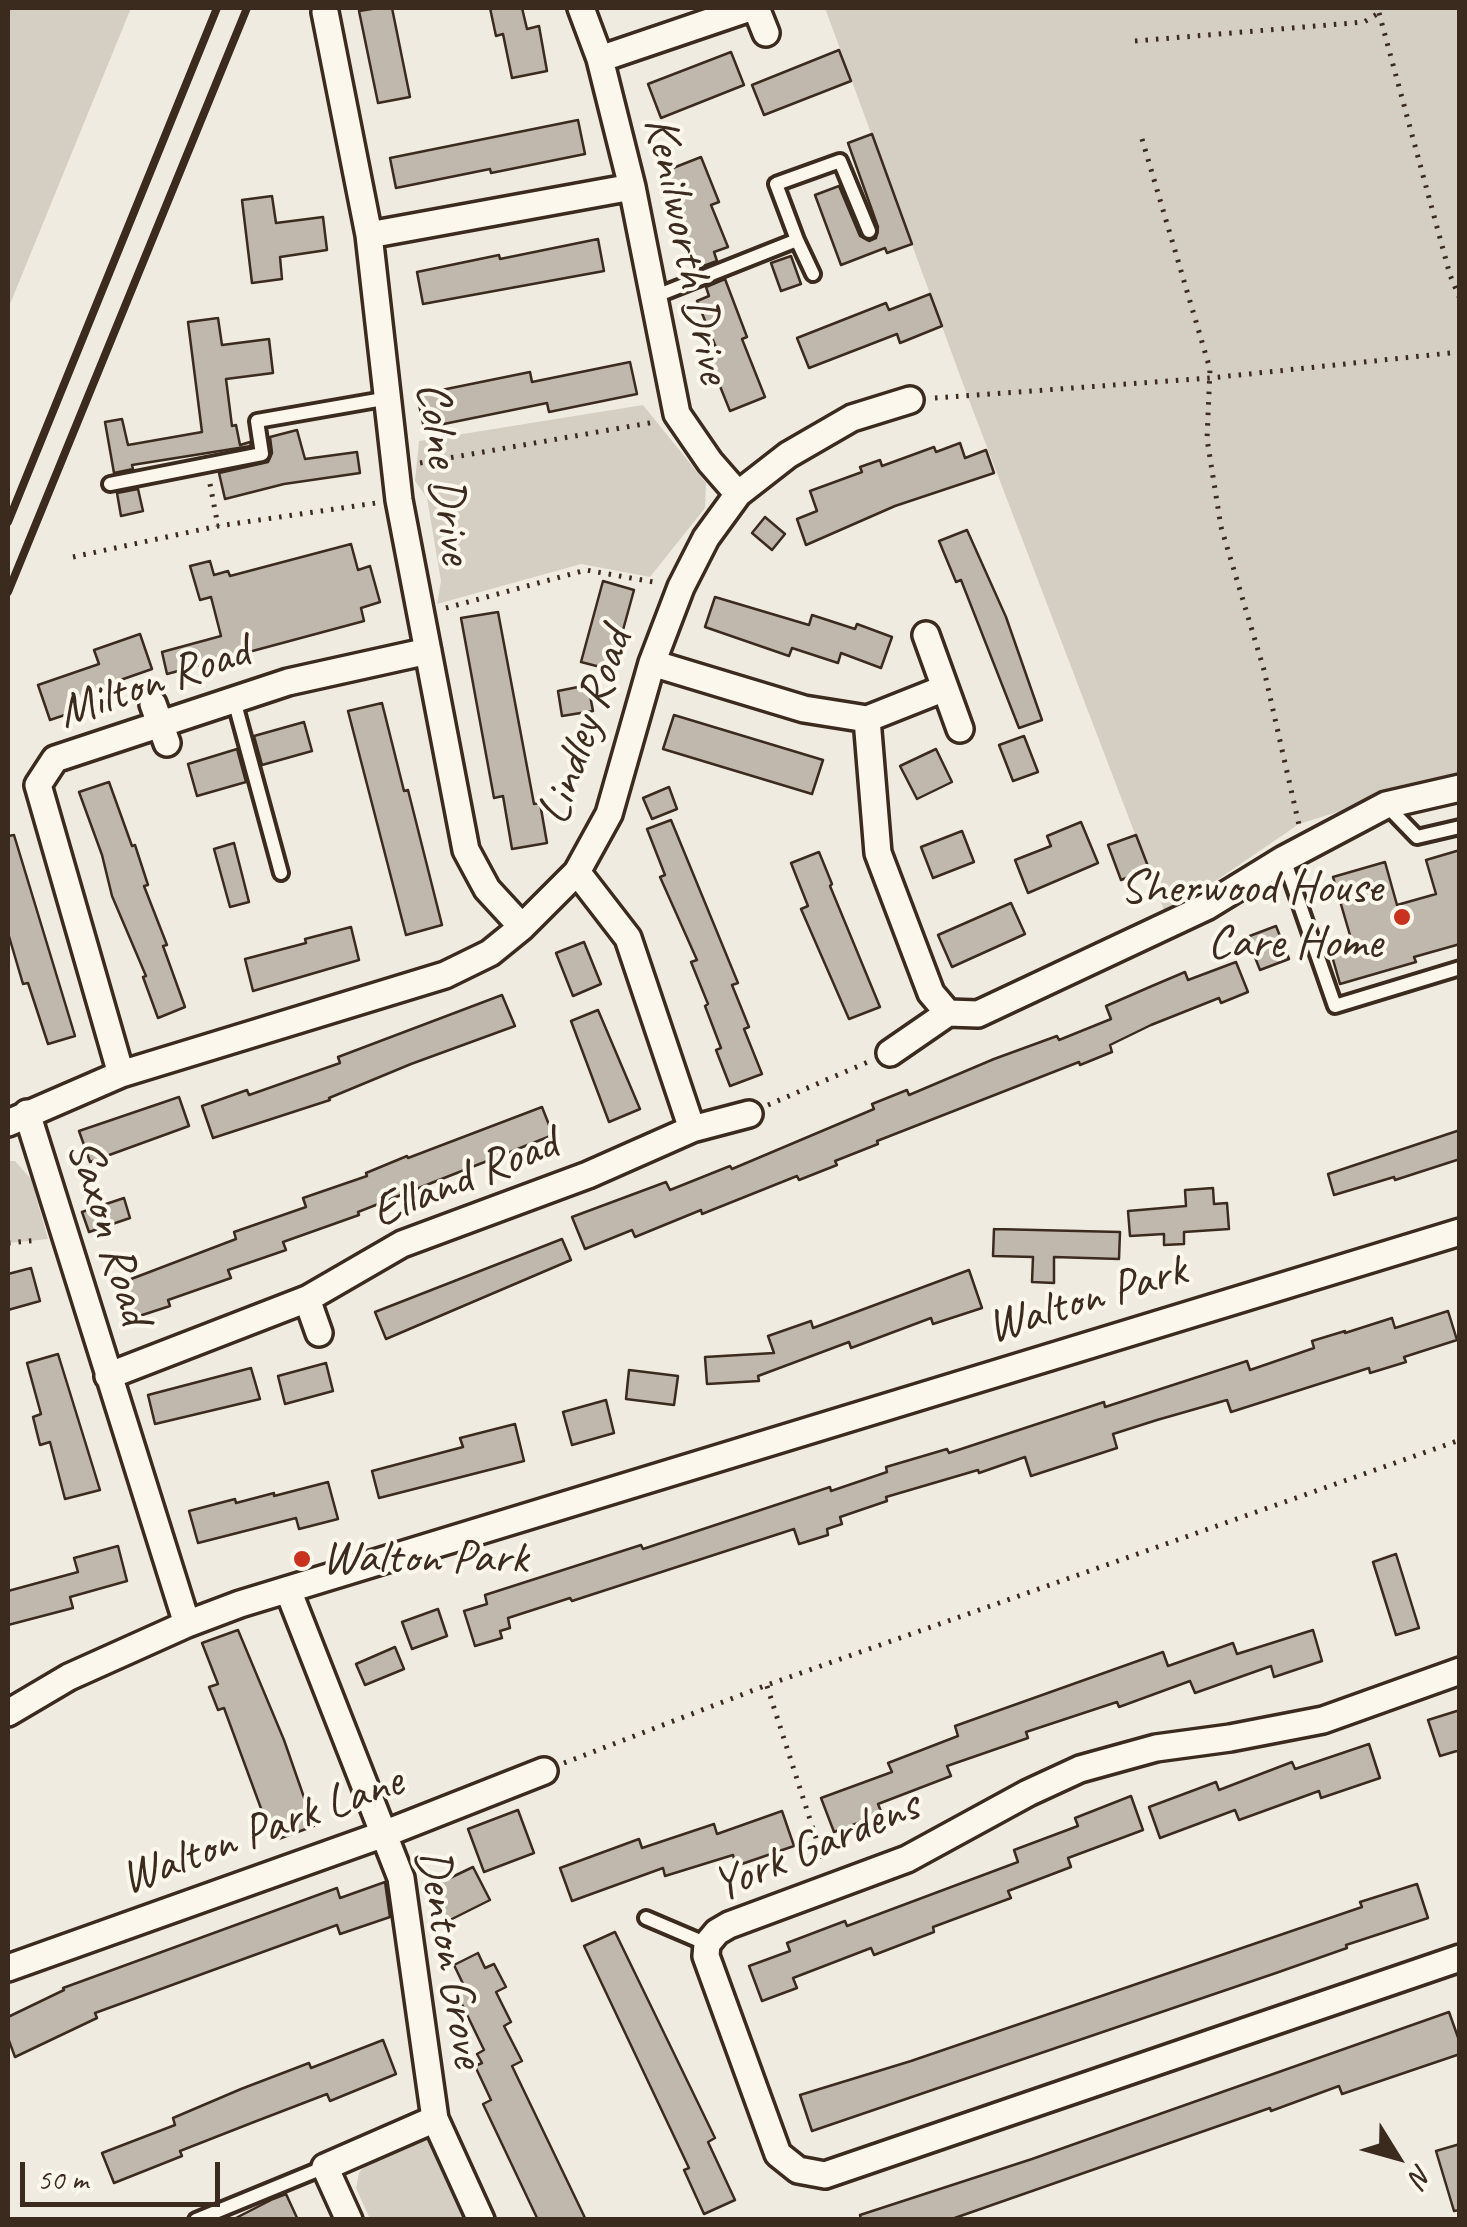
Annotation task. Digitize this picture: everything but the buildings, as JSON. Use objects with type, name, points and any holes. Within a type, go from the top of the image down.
[{"type":"street","name":"Kenilworth Drive","points":[[582,8],[600,59],[632,186],[677,414],[738,494]]},
{"type":"street","points":[[600,59],[753,8],[766,33]]},
{"type":"street","name":"Colne Drive","points":[[326,10],[369,234],[399,500],[466,850],[487,889],[522,927]]},
{"type":"street","points":[[369,234],[632,186]]},
{"type":"street","name":"Lindley Road","points":[[17,1118],[121,1074],[445,974],[490,953],[577,872],[609,814],[652,663],[681,587],[706,538],[738,494],[788,455],[852,418],[910,400]]},
{"type":"street","points":[[926,635],[960,729]]},
{"type":"street","name":"Milton Road","points":[[121,1074],[38,785],[54,759],[288,682],[428,650]]},
{"type":"street","points":[[652,663],[804,708],[866,718],[945,688]]},
{"type":"street","points":[[866,718],[878,853],[931,993],[948,1014]]},
{"type":"street","points":[[890,1053],[948,1014],[978,1014],[1118,951],[1206,907],[1294,853],[1386,805],[1460,788]]},
{"type":"street","points":[[577,872],[628,938],[692,1129]]},
{"type":"street","name":"Elland Road","points":[[306,1299],[402,1244],[588,1175],[692,1129],[749,1114]]},
{"type":"street","name":"Saxon Road","points":[[17,1118],[52,1187],[187,1624]]},
{"type":"street","name":"Walton Park","points":[[8,1713],[69,1677],[187,1624],[288,1590],[1460,1232]]},
{"type":"street","points":[[306,1299],[319,1334]]},
{"type":"street","name":"Saxon Road","points":[[108,1376],[306,1299]]},
{"type":"street","name":"Denton Grove","points":[[288,1590],[401,1878],[434,2119],[481,2220]]},
{"type":"street","name":"York Gardens","points":[[1460,1671],[1323,1720],[1156,1748],[1080,1770],[1028,1792],[907,1860],[717,1932],[708,1944],[707,1965],[778,2154],[787,2164],[810,2174],[825,2175],[1460,1958]]},
{"type":"street","name":"Walton Park Lane","points":[[8,1968],[384,1834],[544,1771]]},
{"type":"street","name":"Denton Grove","points":[[325,2167],[434,2119]]},
{"type":"street","points":[[325,2167],[349,2220]]},
{"type":"lane","points":[[812,274],[776,184],[840,161],[869,232]]},
{"type":"lane","points":[[656,296],[797,240]]},
{"type":"lane","points":[[110,484],[262,454],[257,421],[388,398]]},
{"type":"lane","points":[[234,700],[281,874]]},
{"type":"lane","points":[[1386,805],[1417,837],[1460,827]]},
{"type":"lane","points":[[1294,853],[1335,1006],[1460,968]]},
{"type":"lane","points":[[646,1918],[708,1944]]},
{"type":"lane","points":[[196,2220],[325,2167]]},
{"type":"path","points":[[1135,41],[1364,22],[1378,10],[1460,299]]},
{"type":"path","points":[[1142,139],[1210,368],[1207,439],[1221,527],[1264,670],[1294,853]]},
{"type":"path","points":[[910,400],[1210,378],[1460,352]]},
{"type":"path","points":[[396,468],[652,422],[677,414]]},
{"type":"path","points":[[206,465],[218,526]]},
{"type":"path","points":[[74,557],[218,526],[399,500]]},
{"type":"path","points":[[422,615],[586,570],[681,587]]},
{"type":"path","points":[[749,1114],[890,1053]]},
{"type":"path","points":[[544,1771],[767,1685],[1460,1440]]},
{"type":"path","points":[[767,1685],[831,1888]]},
{"type":"shaded area","points":[[8,8],[131,8],[8,309]]},
{"type":"shaded area","points":[[825,8],[1459,8],[1459,774],[1299,824],[1166,915],[969,400]]},
{"type":"shaded area","points":[[643,405],[706,483],[705,508],[650,577],[581,564],[437,604],[441,581],[427,498],[415,481],[419,441]]},
{"type":"shaded area","points":[[8,1161],[15,1161],[31,1179],[48,1239],[8,1243]]},
{"type":"shaded area","points":[[429,2135],[438,2142],[473,2219],[370,2219],[356,2188],[359,2173],[371,2157]]},
{"type":"railway","points":[[8,522],[217,8]]},
{"type":"railway","points":[[8,592],[247,8]]},
{"type":"place","name":"Sherwood House Care Home","points":[[1402,917]]},
{"type":"place","name":"Walton Park","points":[[302,1559]]}]
